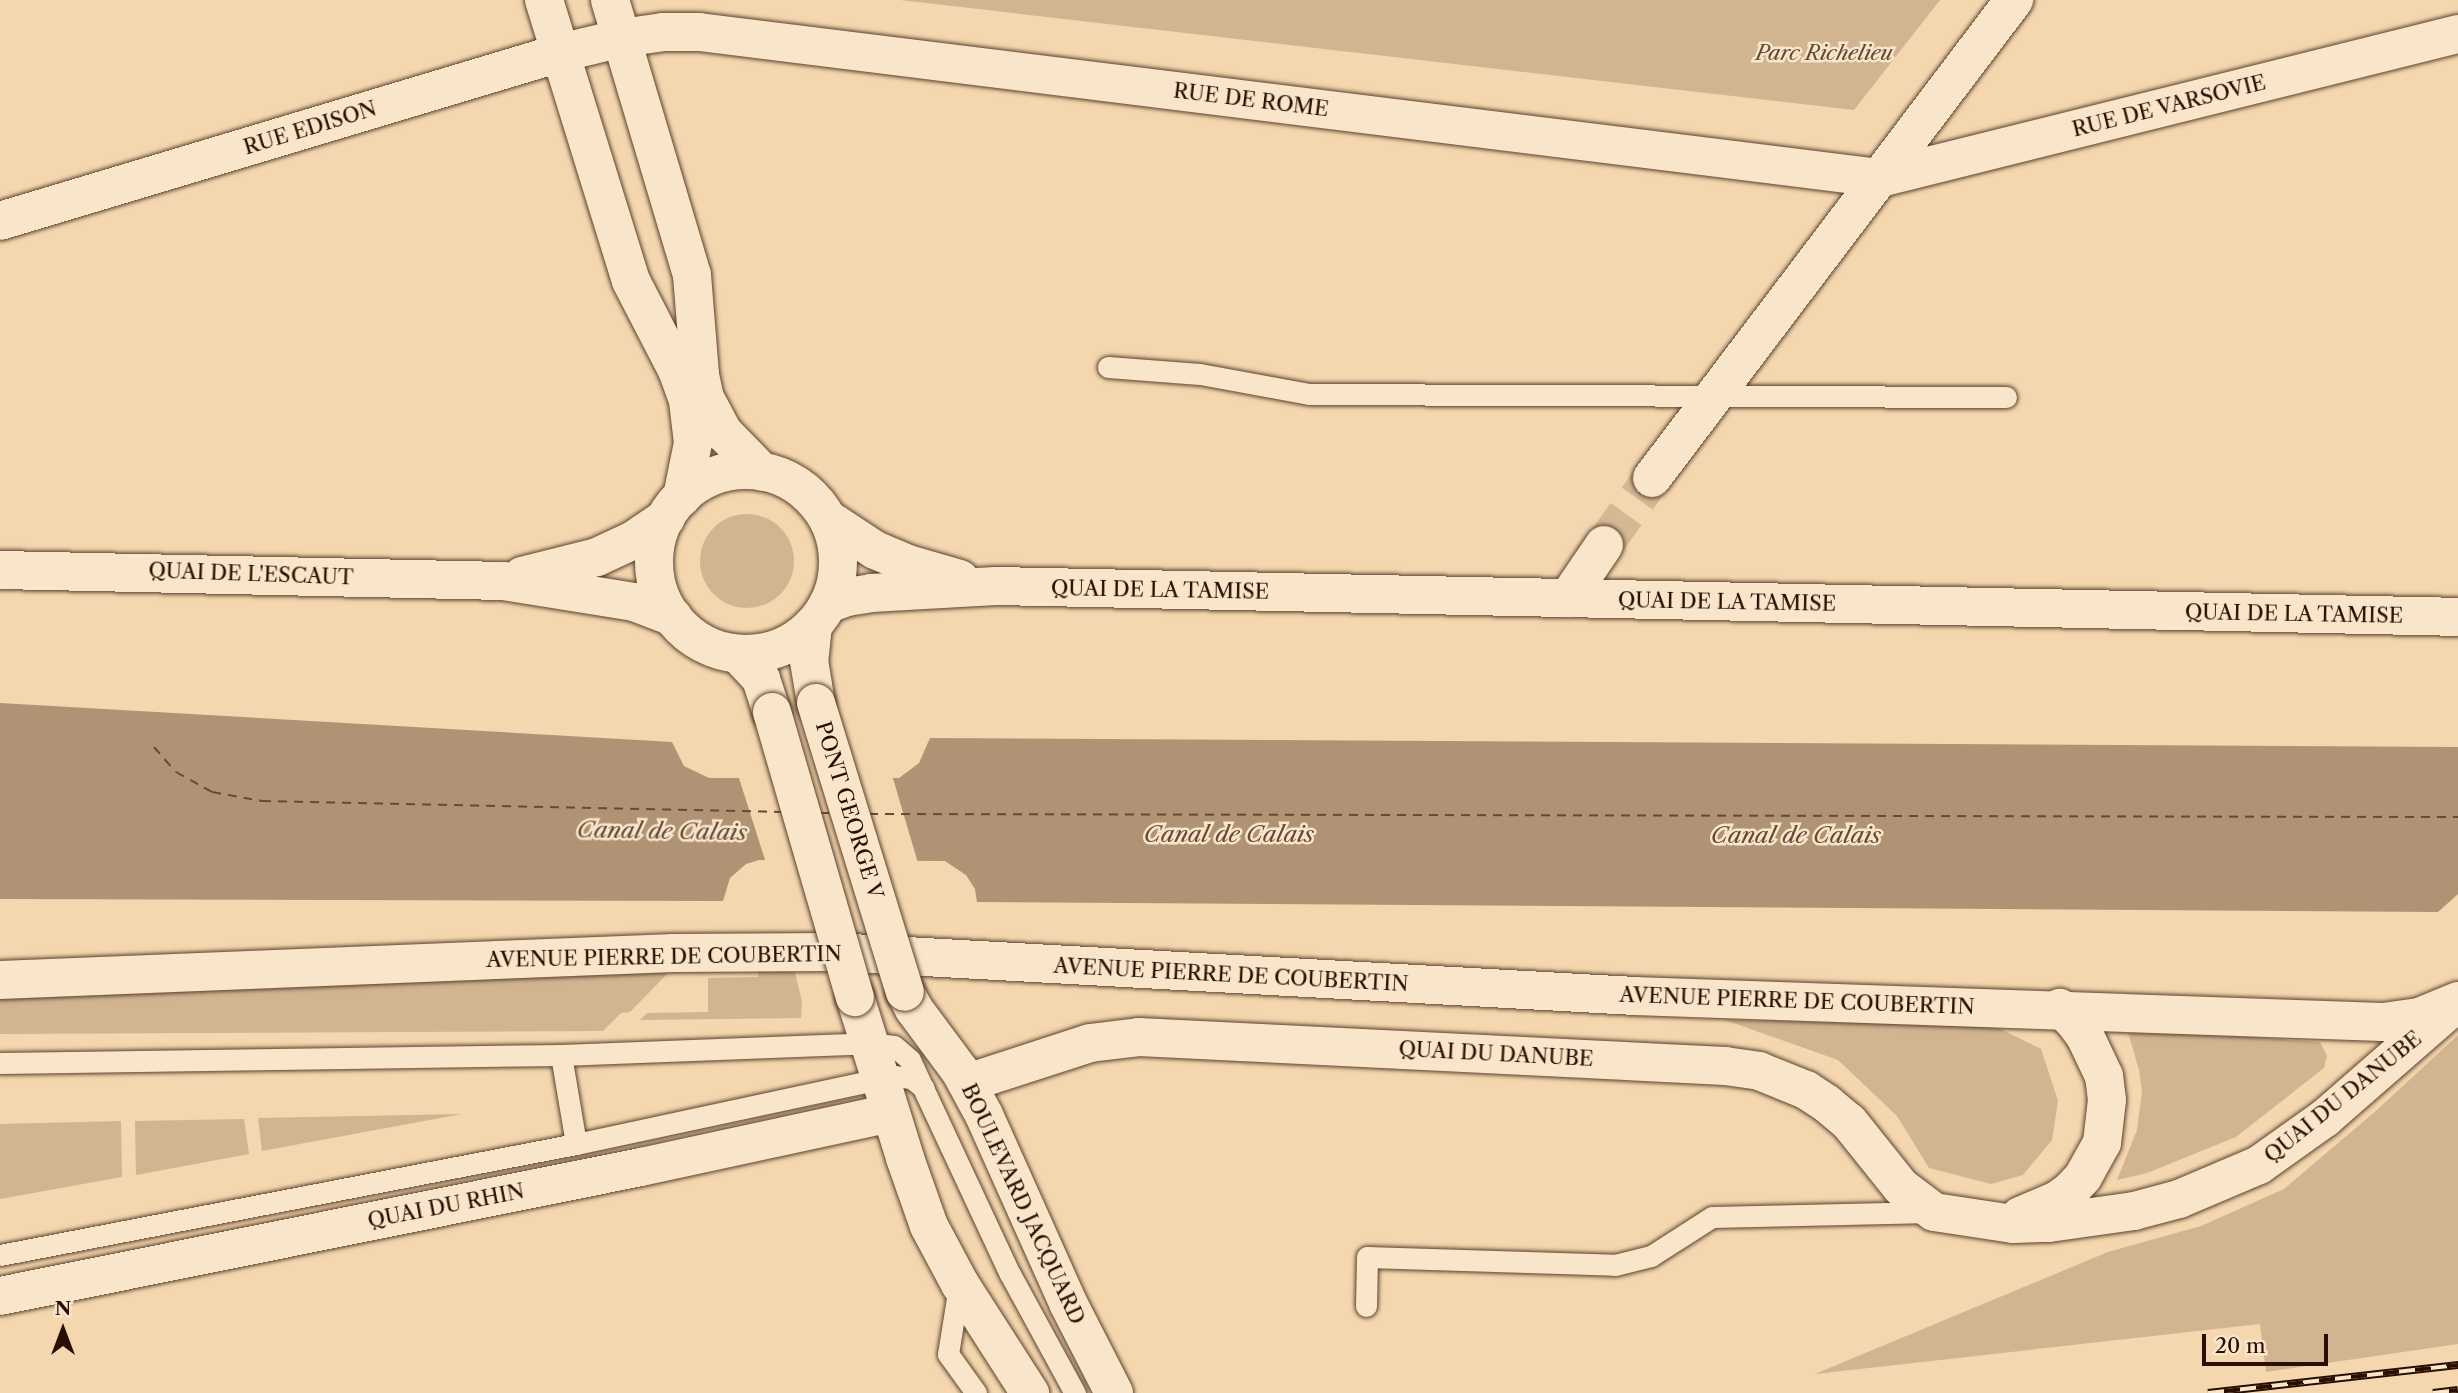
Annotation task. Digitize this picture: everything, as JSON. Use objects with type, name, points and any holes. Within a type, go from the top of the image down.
[{"type":"street","points":[[544,0],[631,281],[671,358],[688,401],[693,443],[674,508],[658,537],[655,569],[662,599],[673,617],[706,644],[738,653],[779,648],[820,615],[838,567],[837,547],[828,519],[800,488],[762,472],[733,471],[715,476],[674,508]]},
{"type":"street","points":[[610,0],[692,275],[700,375],[705,398],[719,426],[762,472]]},
{"type":"street","points":[[1652,478],[2014,0]]},
{"type":"street","name":"RUE DE ROME","points":[[622,38],[699,32],[1880,178]]},
{"type":"street","name":"RUE DE VARSOVIE","points":[[1880,178],[2458,34]]},
{"type":"street","name":"RUE EDISON","points":[[0,221],[560,52],[622,38]]},
{"type":"street","name":"QUAI DE L'ESCAUT","points":[[503,581],[597,557],[632,541],[674,508]]},
{"type":"street","name":"QUAI DE LA TAMISE","points":[[828,519],[875,550],[908,564],[996,586]]},
{"type":"street","points":[[1568,598],[1604,545]]},
{"type":"street","name":"QUAI DE L'ESCAUT","points":[[0,570],[503,581],[634,602],[673,617]]},
{"type":"street","name":"QUAI DE LA TAMISE","points":[[820,615],[848,597],[871,593],[996,586],[2458,617]]},
{"type":"street","name":"PONT GEORGE V","points":[[820,615],[809,661],[816,703],[905,992]]},
{"type":"street","points":[[738,653],[761,679],[879,1078],[929,1226],[960,1284],[1030,1393]]},
{"type":"street","name":"AVENUE PIERRE DE COUBERTIN","points":[[0,980],[673,953],[833,952],[1634,996],[2060,1008],[2383,1022],[2418,1017],[2458,1001]]},
{"type":"street","name":"BOULEVARD JACQUARD","points":[[905,992],[914,1009],[967,1083],[1068,1303],[1100,1391]]},
{"type":"street","name":"QUAI DU DANUBE","points":[[967,1083],[1090,1043],[1139,1037],[1725,1066],[1759,1072],[1805,1090],[1826,1103],[1849,1122],[1901,1187],[1934,1212],[1976,1221],[2013,1224],[2091,1219],[2179,1199],[2259,1166],[2293,1144],[2458,1001]]},
{"type":"street","name":"QUAI DU DANUBE","points":[[1976,1221],[2013,1219],[2056,1201],[2083,1177],[2102,1143],[2107,1100],[2104,1076],[2085,1036],[2060,1008]]},
{"type":"street","name":"QUAI DU RHIN","points":[[0,1296],[641,1167],[879,1078]]},
{"type":"lane","points":[[1108,367],[1200,374],[1309,394],[2006,397]]},
{"type":"lane","points":[[879,1078],[899,1048],[910,1060],[924,1088],[1010,1274],[1100,1391]]},
{"type":"lane","points":[[561,1055],[576,1144]]},
{"type":"lane","points":[[0,1063],[561,1055],[879,1078]]},
{"type":"lane","points":[[0,1255],[576,1144],[879,1078],[906,1076],[924,1088]]},
{"type":"lane","points":[[1366,1306],[1367,1257],[1615,1265],[1651,1256],[1712,1217],[1934,1212]]},
{"type":"lane","points":[[960,1284],[948,1354],[976,1393]]},
{"type":"green space","name":"Parc Richelieu","points":[[900,0],[1940,0],[1854,110]]},
{"type":"green space","points":[[738,514],[756,514],[781,527],[791,543],[794,561],[791,579],[781,595],[756,608],[738,608],[713,595],[700,570],[700,552],[713,527]]},
{"type":"green space","points":[[758,964],[793,964],[802,1002],[801,1018],[640,1020],[647,1013],[708,1012],[708,978],[758,977]]},
{"type":"green space","points":[[673,968],[630,1012],[621,1013],[603,1031],[0,1034],[0,990]]},
{"type":"green space","points":[[1725,1020],[1992,1025],[2041,1049],[2058,1101],[2052,1140],[2023,1175],[1991,1184],[1929,1168],[1897,1116],[1838,1060]]},
{"type":"green space","points":[[2127,1029],[2320,1042],[2327,1056],[2324,1068],[2236,1137],[2147,1173],[2117,1180],[2137,1130],[2142,1091]]},
{"type":"green space","points":[[2458,1035],[2458,1344],[2266,1372],[2260,1324],[1815,1374],[2108,1252],[2201,1226],[2284,1189],[2378,1109]]},
{"type":"green space","points":[[462,1114],[262,1151],[258,1118]]},
{"type":"green space","points":[[244,1119],[249,1154],[136,1175],[135,1121]]},
{"type":"green space","points":[[121,1121],[122,1177],[0,1199],[0,1124]]},
{"type":"water","name":"Canal de Calais","points":[[0,703],[672,742],[684,766],[709,778],[899,778],[919,763],[930,738],[2458,747],[2458,894],[2438,912],[977,902],[975,889],[966,875],[945,861],[759,860],[746,864],[730,878],[723,901],[0,899]]},
{"type":"pier","points":[[738,775],[892,775],[918,863],[766,863]]},
{"type":"ferry route","points":[[154,747],[176,772],[212,792],[262,801],[783,812]]},
{"type":"ferry route","points":[[820,813],[832,813]]},
{"type":"ferry route","points":[[869,814],[2458,817]]},
{"type":"tunnel","points":[[1604,545],[1652,478]]},
{"type":"railway","points":[[2208,1393],[2458,1365]]},
{"type":"railway","points":[[2433,1393],[2458,1390]]}]
